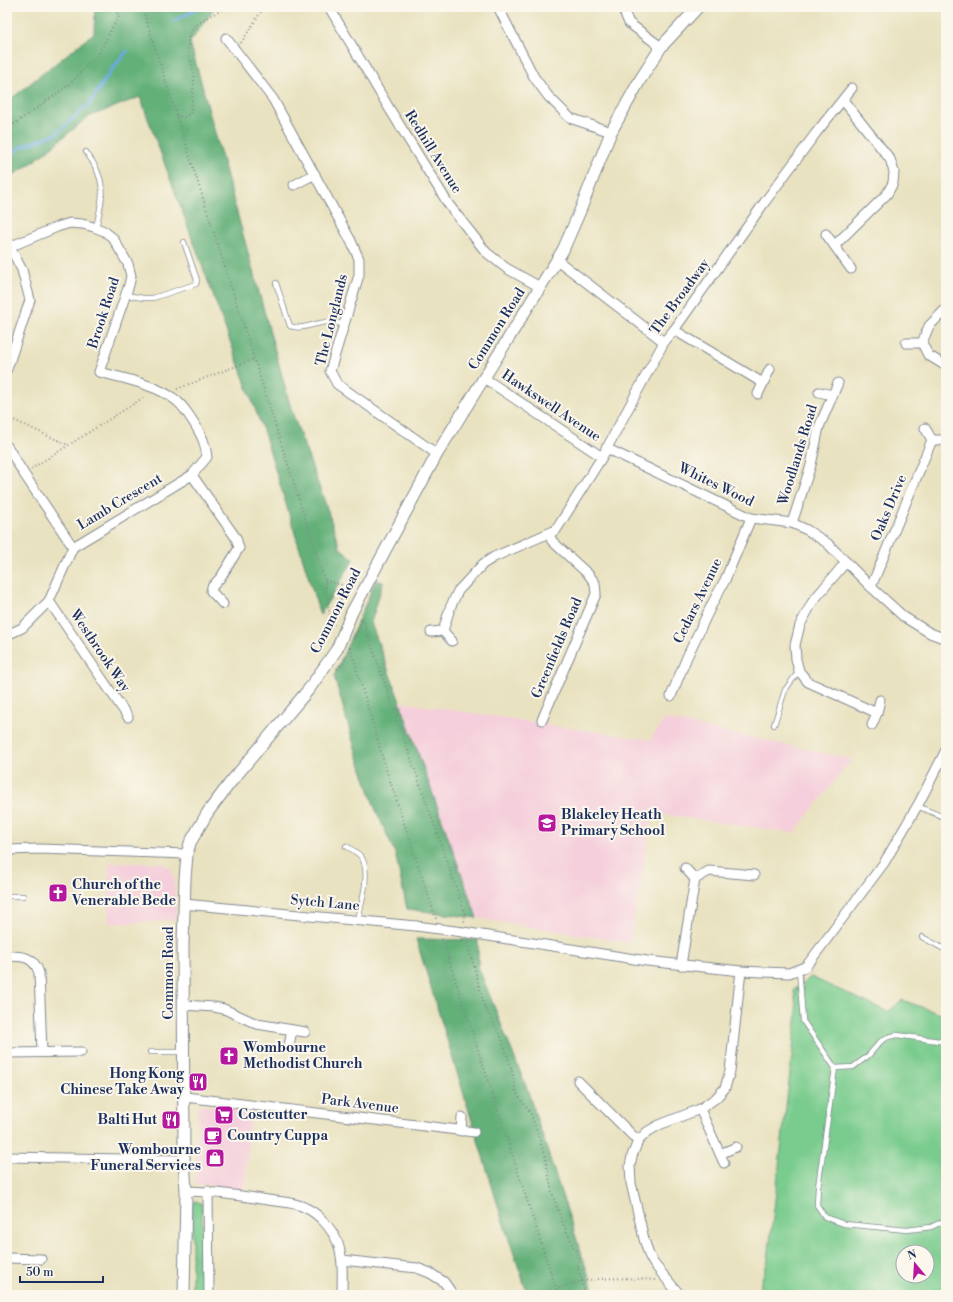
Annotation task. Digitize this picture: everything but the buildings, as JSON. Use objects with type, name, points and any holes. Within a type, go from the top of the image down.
[{"type":"street","name":"Redhill Avenue","points":[[329,7],[449,205],[486,252],[506,268],[540,287]]},
{"type":"street","points":[[498,7],[534,77],[548,96],[570,118],[611,132]]},
{"type":"street","points":[[622,7],[628,23],[661,47]]},
{"type":"street","name":"Common Road","points":[[184,1295],[186,1191],[184,1160],[184,904],[187,854],[190,844],[208,812],[230,783],[309,689],[337,649],[352,612],[437,454],[563,250],[580,212],[611,132],[640,80],[661,47],[698,7]]},
{"type":"street","name":"The Longlands","points":[[226,38],[274,99],[351,240],[359,259],[359,275],[330,371],[337,384],[437,454]]},
{"type":"street","name":"The Broadway","points":[[549,534],[556,530],[561,523],[602,457],[664,342],[773,190],[852,88]]},
{"type":"street","points":[[835,245],[887,194],[893,183],[894,172],[890,158],[843,100]]},
{"type":"street","points":[[294,185],[315,174]]},
{"type":"street","name":"Brook Road","points":[[8,247],[70,223],[82,224],[96,228],[104,231],[113,238],[128,264],[131,276],[126,295],[99,372]]},
{"type":"street","points":[[826,234],[851,268]]},
{"type":"street","points":[[7,368],[30,300],[22,270],[8,247]]},
{"type":"street","points":[[557,260],[664,342]]},
{"type":"street","points":[[946,309],[929,326],[922,343],[928,355],[946,366]]},
{"type":"street","points":[[674,330],[763,383]]},
{"type":"street","points":[[906,343],[922,343]]},
{"type":"street","points":[[758,394],[770,369]]},
{"type":"street","name":"Lamb Crescent","points":[[7,635],[22,628],[49,601],[73,547],[192,475],[207,457],[206,443],[188,414],[177,401],[166,393],[136,382],[99,372]]},
{"type":"street","name":"Hawkswell Avenue","points":[[484,378],[602,457]]},
{"type":"street","name":"Woodlands Road","points":[[792,523],[811,465],[819,427],[838,383]]},
{"type":"street","name":"Woodlands Road","points":[[819,392],[832,396]]},
{"type":"street","points":[[925,428],[932,440],[946,440]]},
{"type":"street","name":"Oaks Drive","points":[[871,587],[932,440]]},
{"type":"street","points":[[7,446],[73,547]]},
{"type":"street","name":"Whites Wood","points":[[606,448],[752,518],[792,523],[807,530],[827,543],[871,587],[904,617],[930,633],[946,639]]},
{"type":"street","points":[[192,475],[236,538],[239,548],[221,577],[212,587],[211,591],[223,604]]},
{"type":"street","name":"Cedars Avenue","points":[[671,696],[687,657],[725,580],[752,518]]},
{"type":"street","points":[[443,631],[450,608],[458,591],[482,564],[494,557],[549,534]]},
{"type":"street","name":"Greenfields Road","points":[[542,720],[596,594],[595,583],[588,574],[552,541],[549,534]]},
{"type":"street","points":[[846,562],[814,601],[800,625],[795,646],[796,659],[799,671],[808,682],[877,713]]},
{"type":"street","name":"Westbrook Way","points":[[49,601],[128,717]]},
{"type":"street","points":[[431,632],[443,631]]},
{"type":"street","points":[[443,631],[452,641]]},
{"type":"street","points":[[872,725],[880,700]]},
{"type":"street","points":[[799,969],[805,967],[811,960],[884,863],[917,806],[946,750]]},
{"type":"street","points":[[7,850],[40,849],[187,854]]},
{"type":"street","points":[[685,868],[695,879]]},
{"type":"street","points":[[695,879],[709,871],[754,875]]},
{"type":"street","points":[[681,965],[695,879]]},
{"type":"street","name":"Sytch Lane","points":[[184,904],[416,926],[681,965],[741,971],[789,973],[799,969]]},
{"type":"street","points":[[7,956],[27,957],[37,966],[40,973],[42,1052]]},
{"type":"street","points":[[680,1295],[654,1264],[650,1255],[644,1239],[633,1190],[630,1166],[638,1141],[647,1132],[659,1125],[700,1109],[716,1098],[725,1088],[730,1070],[741,971]]},
{"type":"street","points":[[183,1006],[214,1007],[257,1024],[305,1032]]},
{"type":"street","points":[[290,1046],[292,1030]]},
{"type":"street","points":[[7,1053],[81,1052]]},
{"type":"street","points":[[578,1081],[638,1141]]},
{"type":"street","name":"Park Avenue","points":[[184,1097],[474,1132]]},
{"type":"street","points":[[700,1109],[724,1163]]},
{"type":"street","points":[[461,1131],[462,1117]]},
{"type":"street","points":[[720,1154],[736,1147]]},
{"type":"street","points":[[7,1157],[184,1160]]},
{"type":"street","points":[[186,1191],[208,1191],[279,1202],[305,1208],[320,1218],[333,1233],[338,1242],[342,1260],[342,1295]]},
{"type":"street","points":[[208,1191],[209,1295]]},
{"type":"street","points":[[7,1258],[41,1259]]},
{"type":"street","points":[[342,1260],[417,1268],[430,1273],[444,1282],[453,1295]]},
{"type":"lane","points":[[86,152],[94,162],[103,188],[102,205],[96,228]]},
{"type":"lane","points":[[126,295],[153,298],[196,284],[197,280],[184,242]]},
{"type":"lane","points":[[276,283],[290,326],[294,328],[328,322],[344,325]]},
{"type":"lane","points":[[774,725],[785,690],[799,671]]},
{"type":"lane","points":[[917,806],[946,818]]},
{"type":"lane","points":[[346,846],[361,857],[365,867],[365,879],[358,920]]},
{"type":"lane","points":[[7,896],[23,896]]},
{"type":"lane","points":[[922,938],[946,950]]},
{"type":"lane","points":[[799,969],[803,1021],[835,1068],[818,1187],[817,1205],[825,1217],[844,1224],[907,1230],[932,1227],[946,1220]]},
{"type":"lane","points":[[835,1068],[853,1067],[868,1056],[881,1041],[888,1037],[897,1036],[946,1042]]},
{"type":"lane","points":[[150,1052],[184,1052]]},
{"type":"path","points":[[7,129],[69,85],[99,53],[118,17],[118,7]]},
{"type":"path","points":[[142,7],[325,581],[330,618],[333,622]]},
{"type":"path","points":[[176,116],[185,117],[190,114],[191,110],[194,76],[188,48],[188,37],[199,22],[228,7]]},
{"type":"path","points":[[236,51],[264,7]]},
{"type":"path","points":[[166,393],[254,359]]},
{"type":"path","points":[[24,474],[156,390]]},
{"type":"path","points":[[7,417],[68,445]]},
{"type":"path","name":"Common Road","points":[[325,581],[348,586],[330,618]]},
{"type":"path","points":[[362,618],[465,913],[463,932],[474,966],[484,1006],[501,1037],[511,1067],[516,1092],[531,1114],[545,1156],[552,1192],[561,1219],[579,1258],[578,1267],[585,1295]]},
{"type":"path","points":[[350,646],[386,769],[436,921]]},
{"type":"path","points":[[441,936],[558,1295]]},
{"type":"path","points":[[540,1295],[582,1281],[620,1278],[669,1281]]},
{"type":"shaded area","name":"Blakeley Heath Primary School","points":[[400,702],[650,740],[665,719],[852,759],[794,833],[653,813],[630,943],[477,918]]},
{"type":"shaded area","points":[[109,863],[163,863],[171,869],[174,877],[176,920],[109,924]]},
{"type":"shaded area","points":[[198,1105],[251,1111],[244,1192],[195,1183]]},
{"type":"green space","points":[[95,7],[215,7],[190,42],[292,412],[340,548],[354,559],[320,615],[265,436],[140,97],[88,117],[32,163],[7,179],[7,102],[94,33]]},
{"type":"green space","points":[[376,580],[383,582],[371,623],[477,918],[407,909],[395,853],[375,808],[354,745],[334,676]]},
{"type":"green space","points":[[416,939],[478,940],[478,966],[527,1089],[595,1295],[528,1295],[503,1222]]},
{"type":"green space","points":[[811,977],[888,1012],[902,1000],[946,1016],[946,1295],[757,1295],[768,1260],[797,1013],[794,990]]},
{"type":"green space","points":[[196,1201],[202,1204],[204,1295],[192,1295],[192,1204]]},
{"type":"waterway","points":[[174,21],[201,7]]},
{"type":"waterway","points":[[7,157],[21,147],[56,134],[90,103],[110,72],[127,51]]},
{"type":"place","name":"Blakeley Heath Primary School","points":[[547,823]]},
{"type":"place","name":"Church of the Venerable Bede","points":[[58,893]]},
{"type":"place","name":"Wombourne Methodist Church","points":[[229,1056]]},
{"type":"place","name":"Hong Kong Chinese Take Away","points":[[198,1082]]},
{"type":"place","name":"Costcutter","points":[[224,1115]]},
{"type":"place","name":"Balti Hut","points":[[171,1120]]},
{"type":"place","name":"Country Cuppa","points":[[213,1136]]},
{"type":"place","name":"Wombourne Funeral Services","points":[[215,1158]]}]
